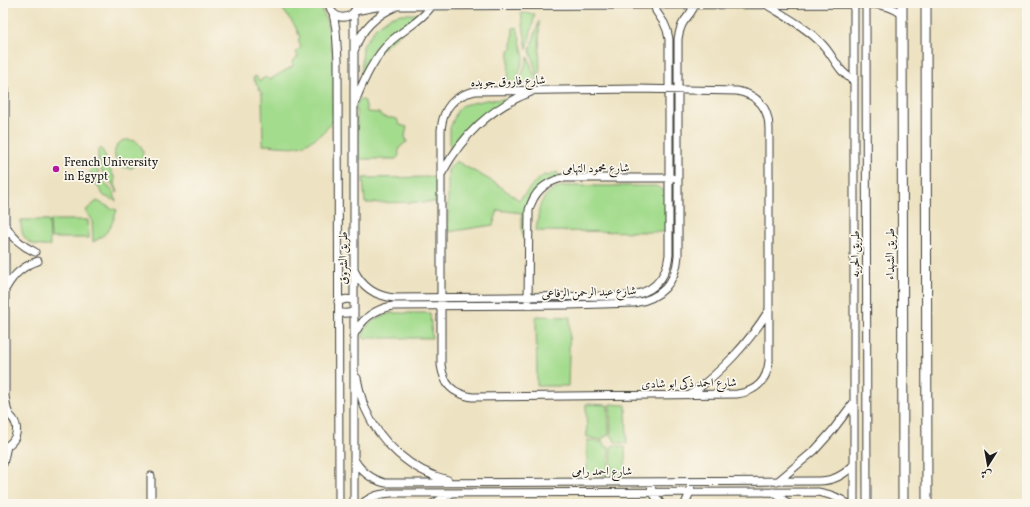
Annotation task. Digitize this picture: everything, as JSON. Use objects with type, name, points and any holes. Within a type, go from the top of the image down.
[{"type":"main road","name":"طريق الشهداء","points":[[902,3],[903,504]]},
{"type":"main road","points":[[926,3],[927,504]]},
{"type":"street","name":"طريق الشروق","points":[[329,3],[333,13],[336,30],[338,60],[339,504]]},
{"type":"street","name":"شارع عبد الرحمن الرفاعى","points":[[354,270],[357,277],[366,288],[379,295],[394,298],[634,295],[648,291],[654,286],[663,276],[668,262],[670,90],[669,39],[664,23],[656,11],[654,4]]},
{"type":"street","name":"شارع عبد الرحمن الرفاعى","points":[[353,337],[356,330],[365,318],[378,309],[393,306],[634,303],[643,302],[652,298],[666,288],[675,272],[677,264],[679,35],[683,23],[695,4]]},
{"type":"street","name":"طريق الحريه","points":[[854,4],[854,504]]},
{"type":"street","name":"طريق الحريه","points":[[866,4],[867,504]]},
{"type":"street","points":[[333,13],[343,17],[351,15],[355,9],[398,6],[881,4],[889,6],[902,14]]},
{"type":"street","points":[[766,5],[813,35],[833,57],[841,70],[854,82]]},
{"type":"street","points":[[353,55],[360,37],[369,25],[380,15],[398,6]]},
{"type":"street","points":[[354,106],[369,69],[379,55],[404,30],[420,20],[432,6]]},
{"type":"street","name":"طريق الشروق","points":[[354,504],[353,55],[355,9]]},
{"type":"street","points":[[3,79],[5,89],[6,225],[4,252],[5,396],[7,409],[6,413],[14,420],[17,430],[14,440],[5,447],[3,464]]},
{"type":"street","name":"شارع فاروق جويده","points":[[441,305],[442,122],[444,114],[453,101],[474,91],[678,90]]},
{"type":"street","name":"شارع احمد ذكى ابو شادى","points":[[441,305],[443,374],[447,383],[454,390],[463,395],[472,397],[737,394],[746,393],[753,390],[760,384],[765,378],[769,361],[769,122],[765,109],[756,98],[744,92],[678,90]]},
{"type":"street","points":[[441,175],[459,146],[483,120],[508,103],[535,91]]},
{"type":"street","name":"شارع محمود التهامى","points":[[528,305],[529,210],[531,202],[540,189],[554,180],[562,178],[678,178]]},
{"type":"street","points":[[6,225],[17,242],[35,252]]},
{"type":"street","points":[[5,288],[22,268],[38,261]]},
{"type":"street","points":[[338,302],[343,299],[354,301]]},
{"type":"street","points":[[690,395],[716,374],[740,350],[754,333],[769,310]]},
{"type":"street","points":[[338,312],[349,314],[354,311]]},
{"type":"street","points":[[354,364],[360,395],[365,408],[371,420],[386,442],[396,452],[418,468],[443,479],[456,482]]},
{"type":"street","points":[[777,482],[815,450],[832,431],[854,402]]},
{"type":"street","name":"شارع احمد رامى","points":[[354,459],[360,469],[369,477],[385,483],[826,481],[842,476],[849,471],[854,464]]},
{"type":"street","points":[[151,476],[151,504]]},
{"type":"street","points":[[651,482],[652,492],[661,504]]},
{"type":"street","points":[[685,504],[690,492],[690,482]]},
{"type":"street","points":[[773,492],[789,504]]},
{"type":"street","name":"شارع احمد رامى","points":[[362,504],[374,496],[383,494],[818,492],[838,497],[848,504]]},
{"type":"street","points":[[432,504],[452,493]]},
{"type":"green space","points":[[274,3],[319,3],[329,31],[333,60],[333,121],[318,136],[303,145],[295,147],[263,145],[262,94],[253,78],[256,76],[259,81],[266,77],[269,80],[293,66],[292,62],[298,57],[296,52],[301,47],[298,40],[300,37],[295,26],[281,7],[278,9]]},
{"type":"green space","points":[[521,13],[535,14],[527,49]]},
{"type":"green space","points":[[402,14],[419,14],[413,22],[378,52],[361,76],[363,46],[376,27],[390,17]]},
{"type":"green space","points":[[539,21],[540,86],[530,50]]},
{"type":"green space","points":[[517,27],[524,57],[514,89],[508,89],[509,50],[512,49],[513,28]]},
{"type":"green space","points":[[528,57],[537,83],[519,83]]},
{"type":"green space","points":[[359,99],[365,101],[367,112],[379,113],[384,117],[397,119],[400,125],[407,127],[405,136],[407,142],[400,148],[399,156],[396,159],[358,159],[356,107]]},
{"type":"green space","points":[[509,99],[482,118],[462,137],[450,153],[450,128],[457,111],[463,105],[486,100]]},
{"type":"green space","points":[[129,140],[136,141],[141,146],[143,152],[142,160],[132,168],[119,165],[115,158],[115,150],[119,143]]},
{"type":"green space","points":[[101,148],[115,179],[114,182],[118,192],[117,193],[113,185],[104,175],[98,162],[98,151]]},
{"type":"green space","points":[[456,161],[497,184],[519,200],[534,183],[544,175],[548,176],[557,172],[560,177],[530,198],[525,244],[522,231],[522,213],[498,210],[493,225],[448,232],[448,170]]},
{"type":"green space","points":[[94,164],[98,171],[98,175],[114,193],[116,201],[104,196],[94,181],[90,172]]},
{"type":"green space","points":[[436,177],[439,202],[365,203],[363,178]]},
{"type":"green space","points":[[563,186],[656,186],[663,190],[667,197],[667,232],[536,231],[539,209],[544,198],[548,193]]},
{"type":"green space","points":[[97,201],[117,210],[109,229],[99,239],[93,242],[92,219],[85,211]]},
{"type":"green space","points":[[21,220],[49,220],[50,246],[32,244],[28,241],[22,233]]},
{"type":"green space","points":[[50,220],[88,220],[89,238],[51,238]]},
{"type":"green space","points":[[391,313],[430,313],[432,338],[363,338],[366,328],[372,321]]},
{"type":"green space","points":[[536,316],[570,317],[568,386],[537,386]]},
{"type":"green space","points":[[586,404],[608,405],[609,435],[604,437],[602,440],[587,437]]},
{"type":"green space","points":[[610,404],[626,405],[627,444],[615,442],[611,436]]},
{"type":"green space","points":[[587,440],[603,442],[604,446],[609,447],[609,476],[587,474]]},
{"type":"green space","points":[[614,445],[625,447],[626,478],[612,477],[611,447]]},
{"type":"place","name":"French University in Egypt","points":[[56,169]]}]
